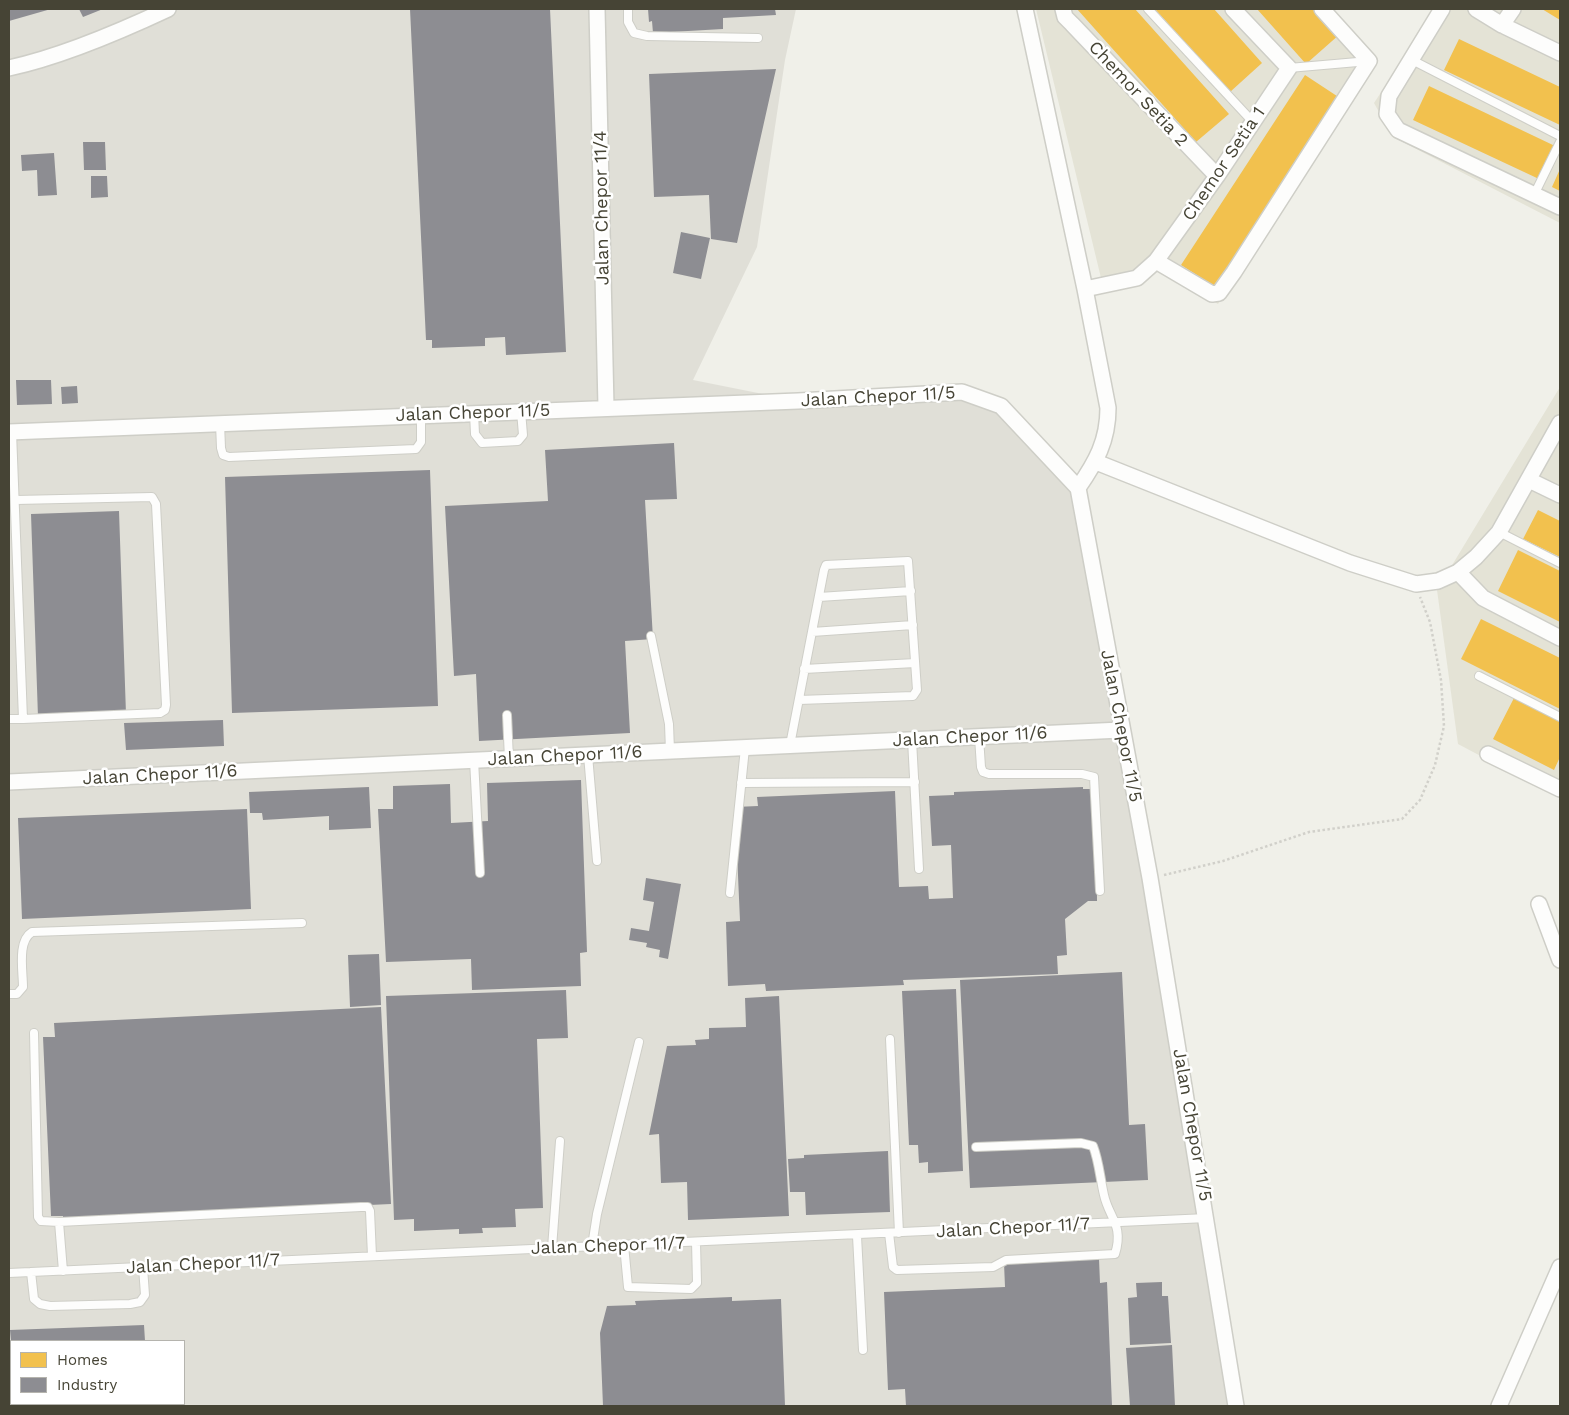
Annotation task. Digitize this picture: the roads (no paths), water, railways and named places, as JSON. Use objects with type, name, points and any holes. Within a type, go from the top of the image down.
[{"type":"street","points":[[9,68],[88,42],[168,9]]},
{"type":"street","name":"Jalan Chepor 11/4","points":[[597,9],[606,407]]},
{"type":"street","points":[[1025,9],[1085,289],[1108,408],[1108,423],[1096,462],[1078,488]]},
{"type":"street","name":"Chemor Setia 2","points":[[1063,9],[1065,17],[1217,176]]},
{"type":"street","points":[[1233,9],[1289,68]]},
{"type":"street","points":[[1156,261],[1204,291],[1212,294],[1219,293],[1302,168],[1370,61],[1322,9]]},
{"type":"street","points":[[1442,9],[1389,96],[1387,114],[1398,130],[1560,207]]},
{"type":"street","points":[[1476,9],[1502,25],[1558,49]]},
{"type":"street","points":[[1502,25],[1513,9]]},
{"type":"street","name":"Chemor Setia 1","points":[[1085,289],[1137,278],[1156,261],[1217,176],[1289,68]]},
{"type":"street","name":"Jalan Chepor 11/5","points":[[11,432],[606,407],[798,401],[962,392],[1000,406],[1078,488],[1121,730],[1150,878],[1207,1218],[1236,1406]]},
{"type":"street","points":[[1096,462],[1350,563],[1416,584],[1438,581],[1458,572],[1476,557],[1499,532],[1559,427]]},
{"type":"street","points":[[1529,480],[1560,495]]},
{"type":"street","points":[[1458,572],[1483,598],[1560,638]]},
{"type":"street","name":"Jalan Chepor 11/6","points":[[9,782],[1121,730]]},
{"type":"street","points":[[1488,754],[1560,789]]},
{"type":"street","points":[[1539,904],[1560,960]]},
{"type":"street","points":[[1499,1406],[1554,1296],[1560,1267]]},
{"type":"lane","points":[[628,9],[628,22],[634,33],[647,36],[758,38]]},
{"type":"lane","points":[[1148,9],[1252,121]]},
{"type":"lane","points":[[1410,59],[1560,136]]},
{"type":"lane","points":[[1289,68],[1370,61]]},
{"type":"lane","points":[[1534,195],[1560,142]]},
{"type":"lane","points":[[474,413],[475,434],[482,443],[518,441],[523,435],[521,411]]},
{"type":"lane","points":[[220,424],[221,448],[223,455],[229,457],[416,449],[421,442],[421,415]]},
{"type":"lane","points":[[11,432],[16,500],[23,719]]},
{"type":"lane","points":[[9,719],[160,713],[165,710],[166,705],[156,504],[152,497],[16,500]]},
{"type":"lane","points":[[1499,532],[1560,563]]},
{"type":"lane","points":[[790,746],[804,668],[826,565],[908,561],[917,690],[913,696],[799,700]]},
{"type":"lane","points":[[819,597],[911,591]]},
{"type":"lane","points":[[812,632],[913,626]]},
{"type":"lane","points":[[651,636],[669,724],[670,751]]},
{"type":"lane","points":[[804,668],[915,663]]},
{"type":"lane","points":[[1479,676],[1560,717]]},
{"type":"lane","points":[[507,715],[509,758]]},
{"type":"lane","points":[[979,736],[983,772],[989,774],[1082,774],[1094,777],[1100,891]]},
{"type":"lane","points":[[912,740],[919,869]]},
{"type":"lane","points":[[730,893],[745,748]]},
{"type":"lane","points":[[588,755],[597,861]]},
{"type":"lane","points":[[474,760],[480,873]]},
{"type":"lane","points":[[741,783],[915,782]]},
{"type":"lane","points":[[9,994],[17,994],[23,987],[23,942],[27,935],[32,932],[302,923]]},
{"type":"lane","points":[[34,1033],[38,1218],[41,1221],[60,1222],[368,1207],[370,1211],[372,1256]]},
{"type":"lane","points":[[890,1039],[899,1233]]},
{"type":"lane","points":[[592,1246],[597,1214],[639,1042]]},
{"type":"lane","points":[[552,1248],[560,1140]]},
{"type":"lane","points":[[889,1233],[893,1267],[897,1270],[992,1267],[1006,1260],[1111,1256],[1115,1254],[1117,1223],[1104,1197],[1097,1156],[1092,1146],[1081,1143],[976,1147]]},
{"type":"lane","name":"Jalan Chepor 11/7","points":[[9,1273],[592,1246],[857,1236],[1207,1218]]},
{"type":"lane","points":[[60,1222],[63,1271]]},
{"type":"lane","points":[[857,1236],[863,1350]]},
{"type":"lane","points":[[624,1245],[628,1287],[691,1289],[697,1283],[696,1242]]},
{"type":"lane","points":[[31,1272],[34,1300],[40,1304],[50,1306],[130,1304],[140,1302],[145,1295],[143,1267]]}]
